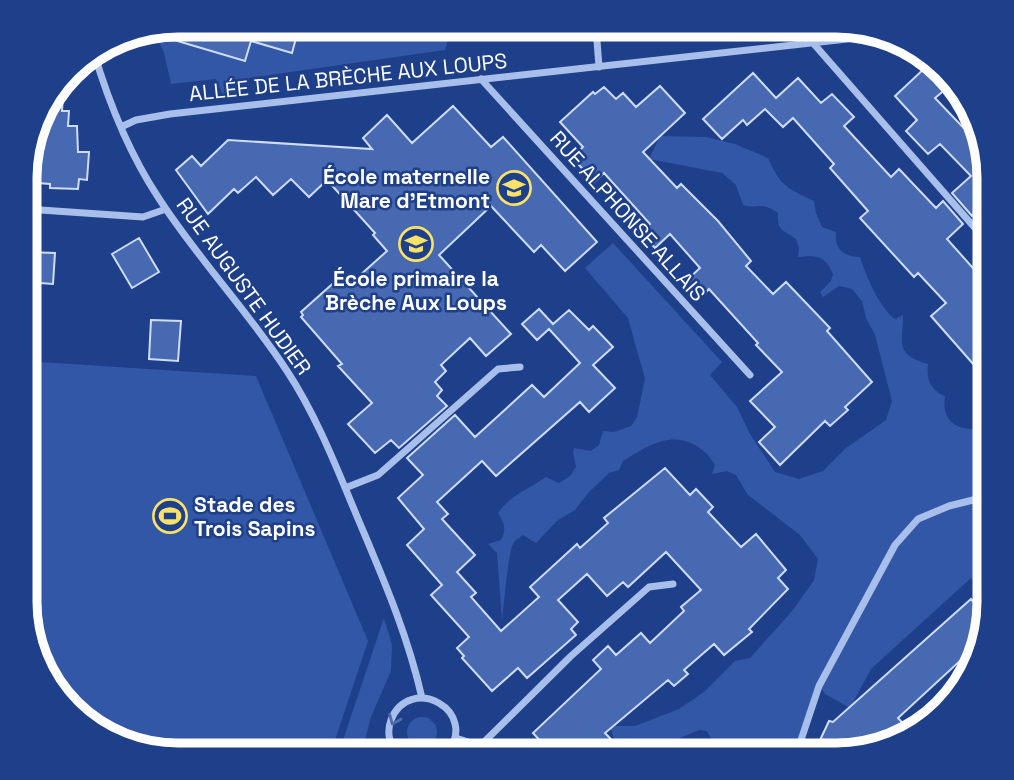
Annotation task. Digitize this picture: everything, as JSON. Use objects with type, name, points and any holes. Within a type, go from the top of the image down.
[{"type":"street","points":[[597,37],[599,67]]},
{"type":"street","name":"ALLÉE DE LA BRÈCHE AUX LOUPS","points":[[121,127],[136,120],[170,114],[859,38]]},
{"type":"street","points":[[813,43],[977,230]]},
{"type":"street","name":"RUE AUGUSTE HUDIER","points":[[97,62],[136,160],[166,209],[289,374],[310,413],[345,488],[411,649],[422,698]]},
{"type":"street","name":"RUE ALPHONSE ALLAIS","points":[[481,79],[750,375]]},
{"type":"street","points":[[37,210],[143,217],[166,209]]},
{"type":"street","points":[[345,488],[379,475],[498,369],[520,367]]},
{"type":"street","points":[[800,743],[819,686],[895,545],[918,519],[948,506],[977,499]]},
{"type":"street","points":[[484,743],[571,656],[649,587],[673,584]]},
{"type":"street","points":[[391,743],[390,724],[394,714],[411,700],[422,698],[441,704],[448,710],[454,719],[456,738],[453,743]]},
{"type":"street","points":[[456,738],[469,743]]},
{"type":"shaded area","points":[[449,37],[445,50],[249,78],[249,92],[223,96],[216,79],[171,84],[164,53],[157,38]]},
{"type":"shaded area","points":[[660,136],[706,137],[735,144],[768,158],[786,186],[814,201],[822,227],[836,232],[841,251],[860,257],[869,282],[889,314],[895,319],[903,315],[902,341],[905,352],[928,364],[930,383],[936,391],[945,396],[945,410],[950,421],[960,427],[975,429],[977,434],[977,585],[971,578],[871,669],[850,708],[825,694],[820,687],[800,743],[713,743],[707,731],[699,730],[668,743],[615,743],[610,726],[635,726],[679,709],[704,692],[735,661],[750,658],[793,610],[814,580],[818,559],[800,535],[748,495],[736,475],[727,471],[712,474],[715,465],[711,459],[700,448],[686,441],[658,442],[623,461],[619,470],[609,473],[575,510],[557,521],[536,543],[523,535],[515,541],[508,567],[502,621],[497,553],[488,544],[501,540],[504,533],[498,513],[514,497],[546,477],[559,483],[570,476],[576,467],[574,448],[591,451],[599,445],[603,431],[614,432],[631,426],[637,417],[645,379],[628,318],[585,268],[613,243],[722,362],[710,375],[737,407],[750,434],[775,472],[799,479],[823,471],[846,448],[886,420],[892,401],[875,335],[866,318],[862,301],[852,289],[839,286],[823,297],[820,292],[831,281],[833,274],[827,263],[815,256],[798,257],[796,239],[780,227],[778,213],[763,206],[743,205],[736,185],[722,173],[649,159]]},
{"type":"shaded area","name":"Stade des Trois Sapins","points":[[37,362],[256,376],[368,641],[334,743],[160,742],[124,732],[92,714],[66,688],[51,664],[39,630]]},
{"type":"shaded area","points":[[384,618],[392,645],[391,671],[371,717],[364,743],[342,743]]},
{"type":"shaded area","points":[[416,718],[428,718],[436,726],[436,738],[431,743],[413,743],[408,738],[408,726]]},
{"type":"building","points":[[165,37],[296,37],[292,53],[251,41],[245,61]]},
{"type":"building","points":[[924,69],[946,89],[935,98],[970,134],[976,160],[977,211],[972,216],[952,193],[971,176],[940,144],[928,154],[906,131],[917,120],[895,96]]},
{"type":"building","points":[[753,73],[776,98],[798,78],[821,103],[832,94],[854,117],[844,126],[891,177],[899,169],[936,208],[943,201],[963,224],[947,239],[977,273],[977,368],[931,316],[946,303],[918,273],[914,277],[860,218],[868,211],[830,168],[834,164],[793,118],[783,127],[765,109],[747,125],[743,120],[722,139],[703,119]]},
{"type":"building","points":[[660,86],[685,113],[643,152],[677,188],[681,184],[718,221],[751,261],[746,266],[773,294],[786,282],[830,328],[827,331],[872,382],[845,407],[848,410],[830,426],[825,421],[780,465],[759,442],[775,427],[750,401],[782,372],[709,289],[700,298],[685,282],[700,268],[670,234],[655,248],[641,233],[650,224],[604,173],[594,182],[572,157],[583,147],[560,122],[593,92],[595,94],[604,87],[616,99],[623,93],[636,107]]},
{"type":"building","points":[[63,97],[62,111],[69,111],[68,126],[77,126],[78,152],[89,152],[87,180],[79,179],[78,189],[50,188],[50,184],[37,183],[38,160],[44,133]]},
{"type":"building","points":[[453,106],[491,147],[503,137],[597,242],[565,271],[541,245],[534,252],[491,206],[439,255],[511,334],[486,356],[470,338],[441,365],[446,371],[435,382],[442,390],[437,396],[447,406],[399,448],[391,440],[375,453],[348,424],[372,403],[338,366],[342,364],[301,317],[301,312],[339,278],[341,281],[343,278],[349,285],[387,251],[373,235],[375,233],[327,180],[309,197],[291,179],[273,195],[256,177],[238,193],[234,189],[208,214],[176,170],[192,156],[201,166],[228,140],[372,149],[363,138],[387,115],[412,143]]},
{"type":"building","points":[[139,238],[159,272],[132,288],[112,254]]},
{"type":"building","points":[[37,252],[55,253],[53,284],[37,283]]},
{"type":"building","points":[[539,309],[553,324],[569,310],[589,330],[593,326],[613,347],[593,365],[615,388],[589,412],[580,402],[496,476],[482,461],[437,502],[448,514],[442,519],[475,555],[457,572],[476,593],[471,597],[501,631],[539,597],[530,587],[577,544],[580,548],[608,523],[604,518],[665,468],[690,495],[696,489],[713,507],[708,512],[741,547],[756,534],[786,570],[778,578],[788,589],[749,629],[752,632],[724,655],[714,644],[684,670],[688,674],[674,686],[668,680],[605,733],[615,743],[542,743],[533,733],[601,669],[593,660],[608,646],[616,655],[641,633],[650,643],[684,611],[681,607],[701,590],[666,552],[628,587],[623,582],[607,596],[587,574],[558,600],[578,622],[571,629],[576,635],[527,678],[518,668],[492,691],[462,658],[464,656],[457,648],[469,637],[431,595],[442,585],[407,545],[424,529],[398,498],[423,475],[407,458],[455,415],[475,437],[532,385],[544,397],[580,363],[549,329],[537,340],[522,324]]},
{"type":"building","points":[[151,320],[181,321],[178,361],[149,359]]},
{"type":"building","points":[[971,599],[977,606],[972,639],[966,655],[898,718],[905,725],[881,736],[854,742],[819,743],[829,721],[833,722]]},
{"type":"place","name":"École maternelle Mare d'Etmont","points":[[514,188]]},
{"type":"place","name":"École primaire la Brèche Aux Loups","points":[[416,244]]},
{"type":"place","name":"Stade des Trois Sapins","points":[[170,516]]}]
